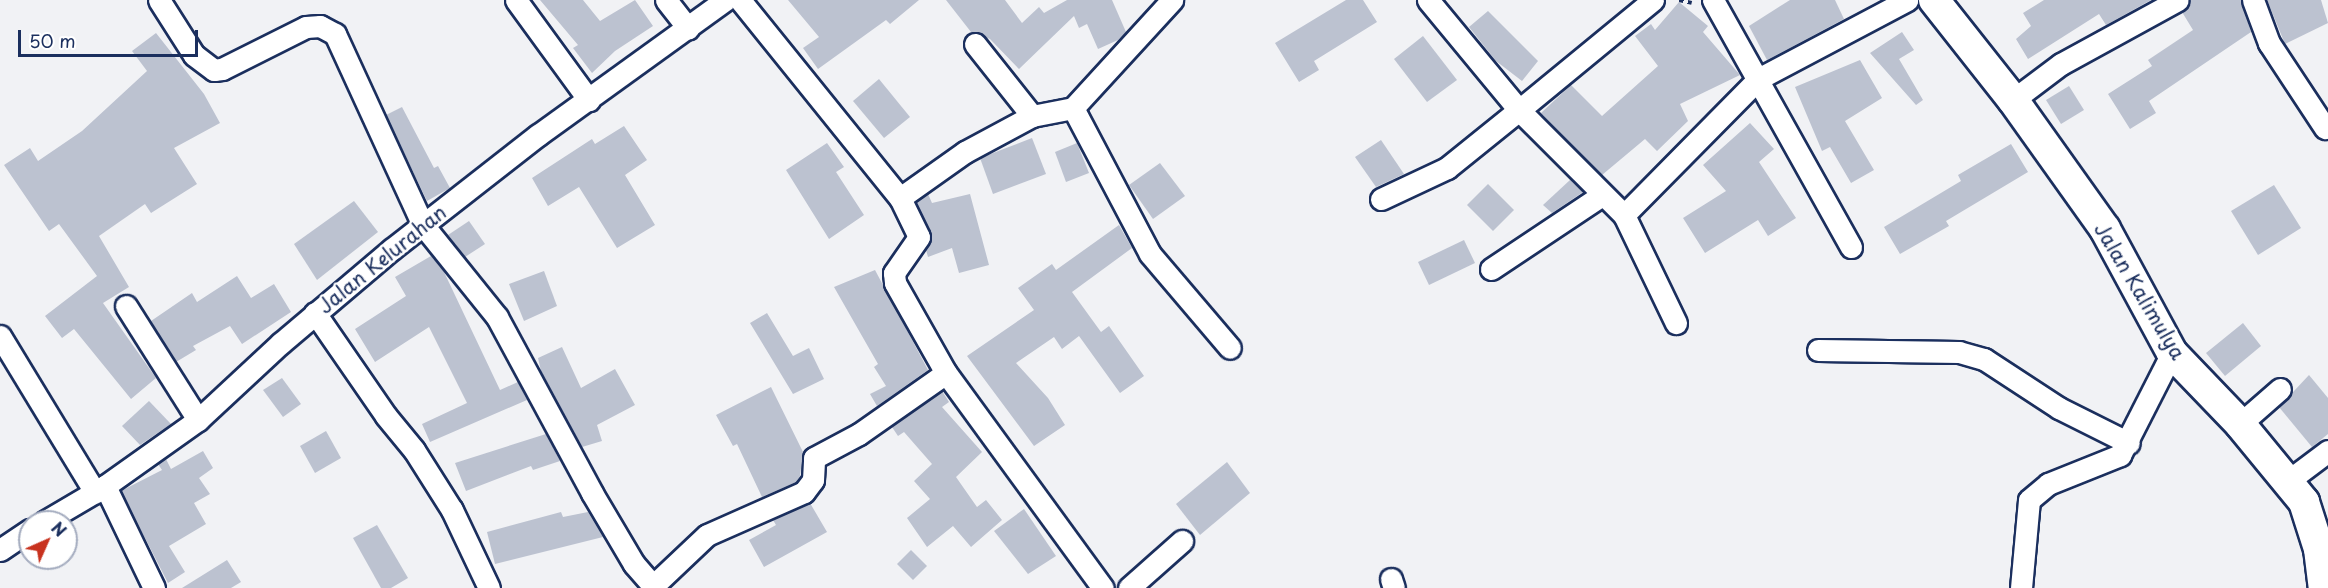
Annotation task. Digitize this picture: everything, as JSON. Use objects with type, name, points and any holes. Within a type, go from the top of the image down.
[{"type":"street","points":[[159,0],[194,55],[214,70],[222,69],[306,27],[320,26],[334,34],[423,225],[497,317],[592,493],[634,564],[654,587],[707,535],[804,492],[813,480],[814,458],[859,434],[946,373]]},
{"type":"street","points":[[516,0],[589,100]]},
{"type":"street","points":[[666,0],[688,28]]},
{"type":"street","name":"Jalan Kelurahan","points":[[64,510],[100,489],[198,420],[315,313],[423,225],[725,0]]},
{"type":"street","points":[[740,0],[900,198],[919,237],[894,273],[895,283],[946,373],[1103,588]]},
{"type":"street","points":[[900,198],[965,152],[1032,116],[1073,108],[1172,0]]},
{"type":"street","points":[[1428,0],[1519,110],[1624,215],[1676,323]]},
{"type":"street","points":[[1381,199],[1447,168],[1653,0]]},
{"type":"street","points":[[1713,0],[1851,247]]},
{"type":"street","points":[[1624,215],[1758,80],[1907,0]]},
{"type":"street","name":"Jalan Kalimulya","points":[[1934,0],[2013,100],[2105,228],[2172,353],[2240,424],[2296,491],[2319,549],[2324,588]]},
{"type":"street","points":[[2013,100],[2061,64],[2178,0]]},
{"type":"street","points":[[2253,0],[2268,43],[2325,128]]},
{"type":"street","points":[[975,44],[1032,116]]},
{"type":"street","points":[[1073,108],[1150,254],[1230,348]]},
{"type":"street","points":[[1491,269],[1602,195]]},
{"type":"street","points":[[126,306],[198,420]]},
{"type":"street","points":[[315,313],[427,470],[452,510],[489,588]]},
{"type":"street","points":[[0,336],[100,489],[154,588]]},
{"type":"street","points":[[1818,350],[1959,352],[1984,359],[2059,408],[2129,443]]},
{"type":"street","points":[[2021,588],[2029,500],[2048,484],[2120,455],[2129,443],[2172,353]]},
{"type":"street","points":[[2240,424],[2280,389]]},
{"type":"street","points":[[2296,491],[2328,451]]},
{"type":"street","points":[[0,550],[18,538]]},
{"type":"street","points":[[1129,588],[1182,541]]},
{"type":"path","points":[[1679,0],[1691,4],[1696,0]]},
{"type":"building","points":[[540,0],[583,0],[600,21],[635,0],[653,26],[615,51],[592,73],[573,48],[578,45]]},
{"type":"building","points":[[788,0],[919,0],[890,24],[886,20],[818,69],[803,48],[819,37]]},
{"type":"building","points":[[946,0],[1005,0],[1022,23],[1039,7],[1044,13],[1067,0],[1112,0],[1126,32],[1118,40],[1098,49],[1087,24],[1079,28],[1074,16],[1019,69],[990,39],[971,32]]},
{"type":"building","points":[[1346,0],[1363,0],[1377,22],[1314,61],[1319,70],[1299,82],[1275,43]]},
{"type":"building","points":[[1790,0],[1835,0],[1844,19],[1767,60],[1749,26]]},
{"type":"building","points":[[2044,0],[2151,0],[2106,25],[2099,14],[2028,59],[2016,39],[2031,26],[2023,13]]},
{"type":"building","points":[[2191,0],[2241,0],[2251,32],[2149,101],[2156,113],[2130,129],[2108,94],[2152,66],[2148,60],[2193,30],[2182,12]]},
{"type":"building","points":[[2267,0],[2321,0],[2328,23],[2285,44]]},
{"type":"building","points":[[1679,2],[1708,26],[1703,32],[1740,75],[1680,104],[1688,121],[1657,151],[1645,139],[1602,175],[1541,113],[1571,85],[1602,116],[1658,66],[1635,36],[1651,24],[1655,30]]},
{"type":"building","points":[[1488,11],[1538,61],[1522,81],[1496,61],[1469,27]]},
{"type":"building","points":[[1902,32],[1914,50],[1899,59],[1923,100],[1916,105],[1870,53]]},
{"type":"building","points":[[156,33],[204,94],[220,123],[174,148],[197,184],[151,213],[145,204],[99,236],[129,287],[103,303],[156,378],[131,399],[74,329],[62,338],[45,316],[97,276],[59,224],[49,231],[4,165],[30,148],[38,161],[82,131],[147,71],[132,51]]},
{"type":"building","points":[[1423,36],[1457,80],[1427,102],[1394,59]]},
{"type":"building","points":[[1860,60],[1882,98],[1845,121],[1874,170],[1851,183],[1830,147],[1822,151],[1795,87]]},
{"type":"building","points":[[879,79],[910,117],[884,138],[853,101]]},
{"type":"building","points":[[2069,86],[2084,110],[2061,124],[2046,100]]},
{"type":"building","points":[[402,107],[434,168],[438,166],[450,188],[427,201],[386,115]]},
{"type":"building","points":[[1750,123],[1774,149],[1759,162],[1796,218],[1768,236],[1758,220],[1705,253],[1683,218],[1726,191],[1703,165]]},
{"type":"building","points":[[624,126],[647,160],[625,175],[655,225],[617,248],[579,187],[548,206],[532,178],[592,139],[595,144]]},
{"type":"building","points":[[1032,138],[1046,174],[993,194],[980,158]]},
{"type":"building","points":[[1381,140],[1404,174],[1376,187],[1355,157]]},
{"type":"building","points":[[827,143],[844,167],[836,172],[864,215],[829,239],[786,170]]},
{"type":"building","points":[[1077,143],[1089,173],[1066,182],[1055,152]]},
{"type":"building","points":[[2011,144],[2028,172],[1946,221],[1949,226],[1900,254],[1884,227],[1961,181],[1958,175]]},
{"type":"building","points":[[1160,163],[1185,196],[1153,219],[1129,185]]},
{"type":"building","points":[[1570,180],[1583,192],[1552,213],[1543,205]]},
{"type":"building","points":[[1488,184],[1514,210],[1493,231],[1467,205]]},
{"type":"building","points":[[2274,185],[2301,228],[2258,255],[2231,211]]},
{"type":"building","points":[[928,194],[932,203],[970,194],[989,265],[959,273],[952,248],[928,257],[926,250],[931,232],[916,202]]},
{"type":"building","points":[[354,201],[378,232],[317,280],[294,244]]},
{"type":"building","points":[[469,221],[485,244],[465,257],[448,235]]},
{"type":"building","points":[[1119,225],[1132,248],[1072,292],[1101,332],[1109,326],[1144,376],[1120,393],[1079,336],[1062,349],[1054,337],[1016,363],[1048,398],[1065,425],[1034,446],[967,356],[1034,310],[1018,288],[1052,264],[1056,270]]},
{"type":"building","points":[[1464,240],[1475,263],[1429,285],[1418,262]]},
{"type":"building","points":[[431,256],[444,272],[500,390],[518,382],[527,400],[430,442],[422,424],[467,403],[429,327],[375,362],[355,329],[406,296],[395,277]]},
{"type":"building","points":[[875,270],[928,370],[877,406],[870,394],[886,386],[874,367],[878,364],[834,287]]},
{"type":"building","points":[[544,271],[557,306],[524,321],[509,284]]},
{"type":"building","points":[[237,276],[251,298],[274,284],[291,312],[242,344],[230,326],[193,346],[196,350],[176,362],[151,321],[192,293],[197,302]]},
{"type":"building","points":[[767,313],[793,356],[809,348],[824,379],[793,394],[750,323]]},
{"type":"building","points":[[2243,323],[2261,346],[2225,376],[2206,353]]},
{"type":"building","points":[[562,347],[581,388],[615,369],[635,405],[597,425],[602,441],[582,447],[541,371],[538,358]]},
{"type":"building","points":[[2309,375],[2328,398],[2328,434],[2312,447],[2279,407]]},
{"type":"building","points":[[282,378],[301,404],[283,417],[263,390]]},
{"type":"building","points":[[771,387],[803,452],[800,476],[796,482],[762,497],[737,444],[733,446],[716,415]]},
{"type":"building","points":[[942,391],[949,402],[942,407],[982,452],[956,477],[977,507],[986,500],[1002,520],[971,547],[953,526],[927,547],[907,518],[930,499],[914,481],[932,464],[904,432],[898,436],[892,427]]},
{"type":"building","points":[[149,401],[171,424],[140,445],[122,426]]},
{"type":"building","points":[[326,431],[341,458],[315,473],[300,446]]},
{"type":"building","points":[[546,434],[560,461],[533,470],[531,466],[466,491],[455,463]]},
{"type":"building","points":[[203,451],[213,468],[199,478],[210,494],[194,503],[206,524],[169,546],[185,572],[168,583],[121,491],[162,470],[158,464],[166,459],[171,469]]},
{"type":"building","points":[[1227,462],[1250,493],[1200,535],[1176,504]]},
{"type":"building","points":[[810,503],[827,532],[764,567],[749,540],[776,525],[773,520]]},
{"type":"building","points":[[1024,509],[1056,556],[1028,574],[994,531]]},
{"type":"building","points":[[561,512],[563,517],[588,512],[603,537],[495,564],[487,532]]},
{"type":"building","points":[[377,525],[408,578],[391,588],[381,588],[353,538]]},
{"type":"building","points":[[911,550],[927,566],[913,580],[897,564]]},
{"type":"building","points":[[227,560],[241,582],[231,588],[182,588]]}]
